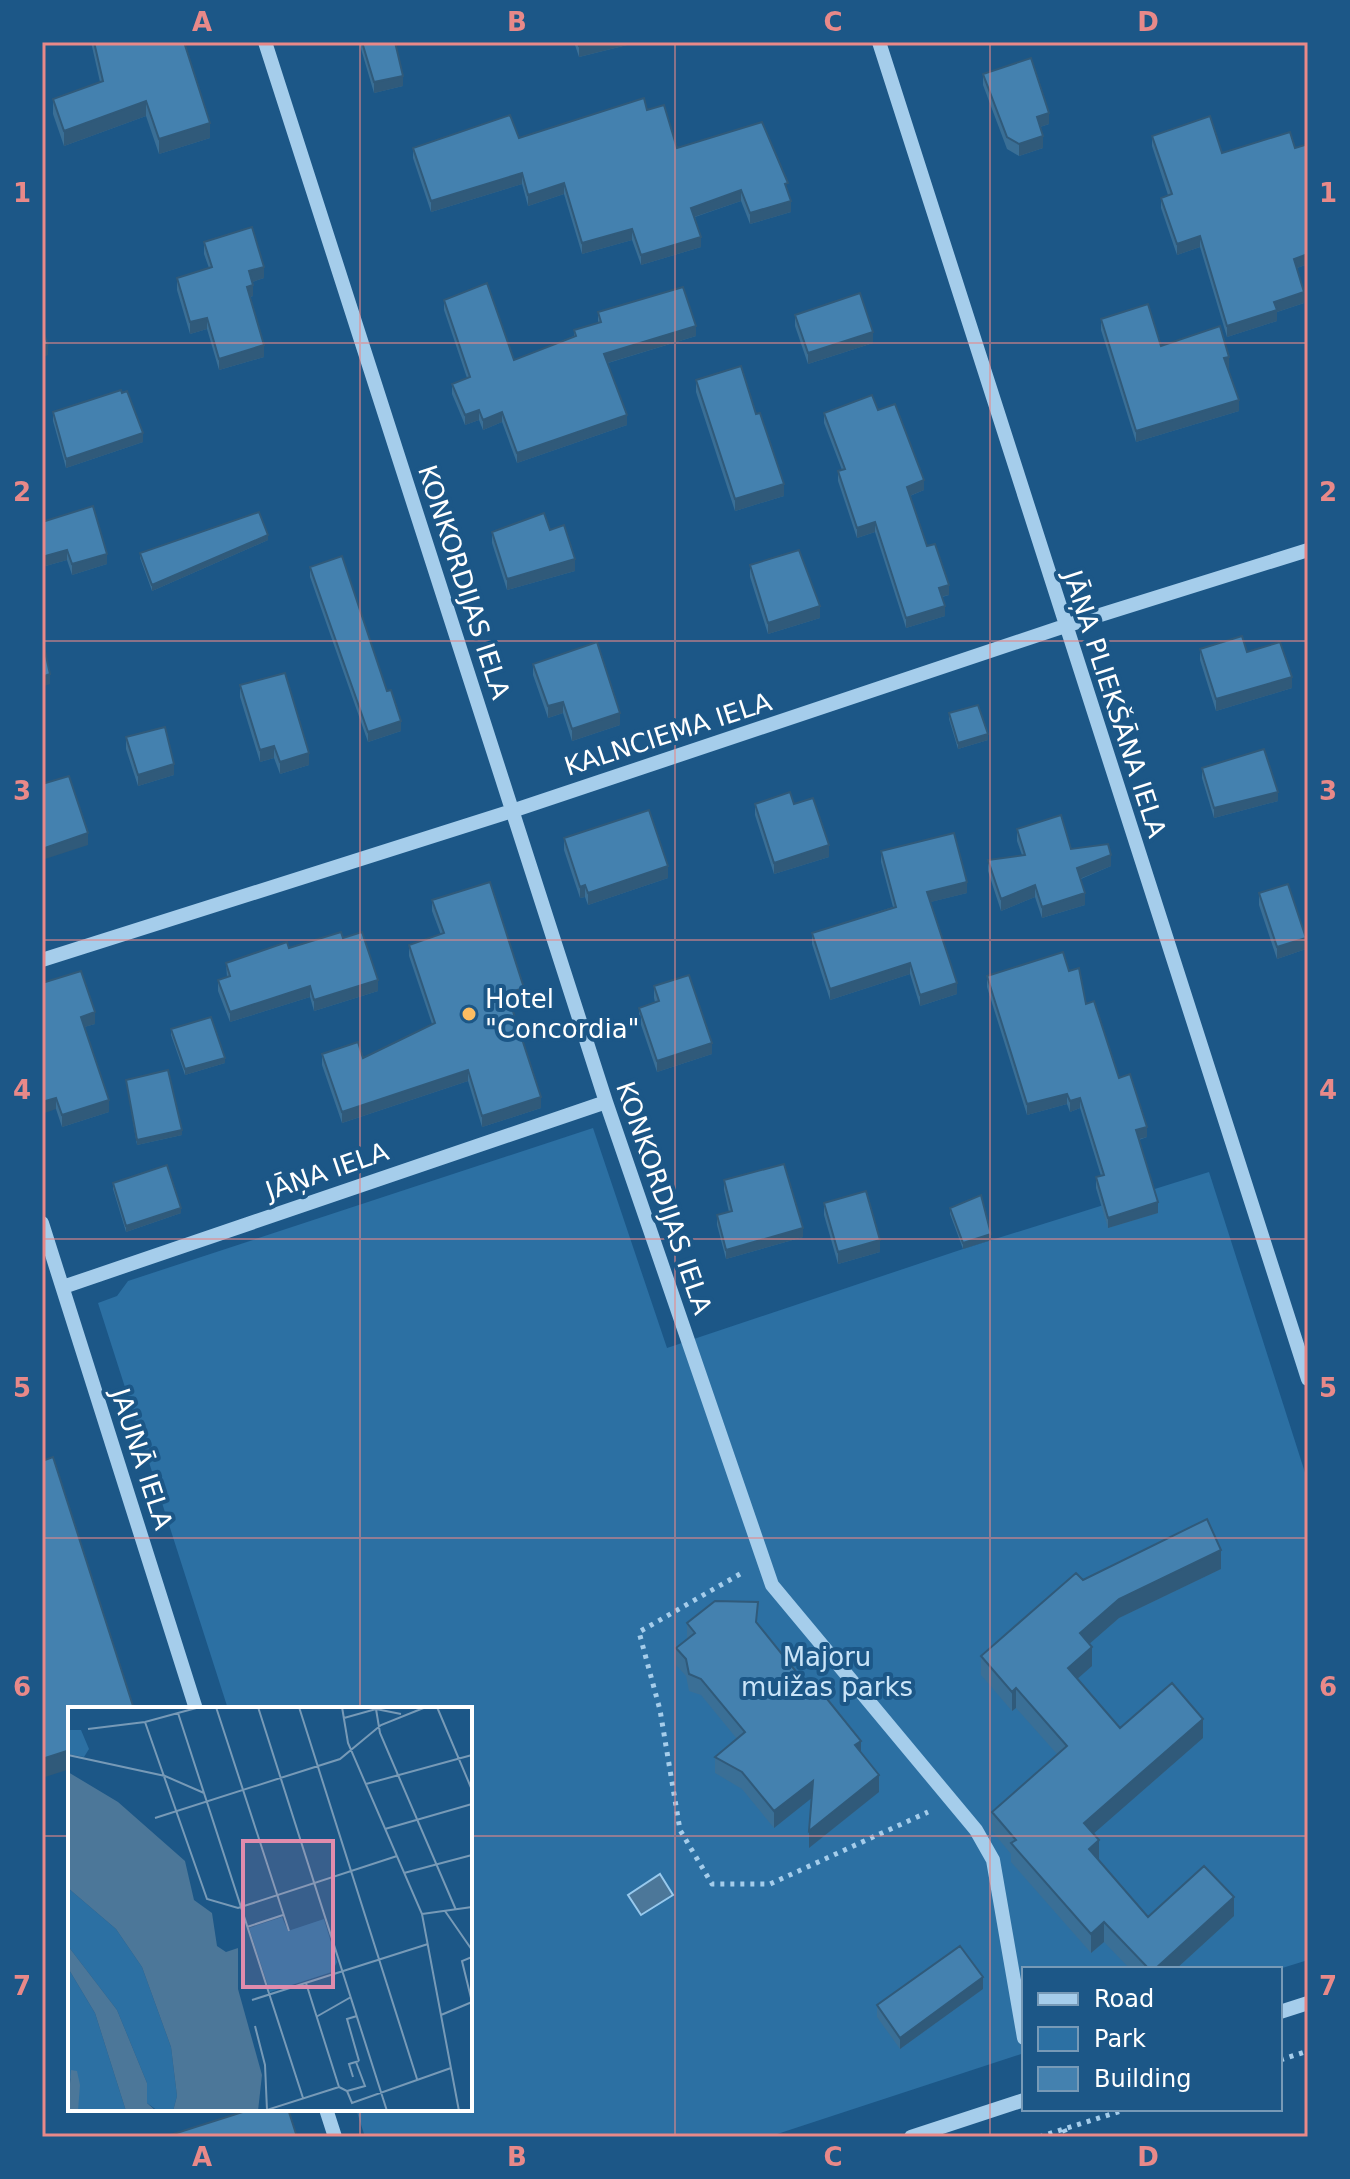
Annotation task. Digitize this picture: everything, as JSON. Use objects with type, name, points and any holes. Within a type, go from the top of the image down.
[{"type":"street","name":"KONKORDIJAS IELA","points":[[265,42],[606,1102],[772,1585],[953,1801],[976,1830],[993,1860],[1022,2027]]},
{"type":"street","name":"JĀŅA PLIEKŠĀNA IELA","points":[[879,42],[1308,1379]]},
{"type":"street","name":"KALNCIEMA IELA","points":[[42,960],[512,811],[1065,626],[1308,550]]},
{"type":"street","name":"JĀŅA IELA","points":[[63,1287],[606,1102]]},
{"type":"street","name":"JAUNĀ IELA","points":[[42,1223],[195,1707]]},
{"type":"street","points":[[1282,2011],[1308,2003]]},
{"type":"street","points":[[911,2137],[939,2133],[1022,2101]]},
{"type":"street","points":[[327,2111],[335,2137]]},
{"type":"path","points":[[772,1585],[740,1574],[639,1632],[660,1710],[680,1830],[712,1884],[770,1884],[953,1801]]},
{"type":"path","points":[[1282,2059],[1308,2051]]},
{"type":"path","points":[[1039,2137],[1121,2111]]},
{"type":"path","points":[[1064,2129],[1067,2137]]},
{"type":"green space","name":"Majoru muižas parks","points":[[593,1128],[667,1348],[963,1249],[1209,1172],[1308,1482],[1308,1960],[1282,1968],[1022,1967],[1022,2054],[768,2137],[365,2137],[357,2111],[472,2111],[472,1707],[227,1707],[98,1303],[117,1296],[128,1281]]},
{"type":"shaded area","points":[[660,1874],[673,1895],[641,1915],[628,1895]]},
{"type":"building","points":[[94,42],[184,42],[210,123],[159,139],[146,101],[64,131],[53,99],[103,81]]},
{"type":"building","points":[[362,42],[395,42],[403,76],[374,82]]},
{"type":"building","points":[[1031,58],[1049,113],[1037,117],[1043,136],[1019,144],[1007,137],[983,74]]},
{"type":"building","points":[[644,98],[647,110],[664,105],[677,148],[762,122],[788,183],[785,184],[791,201],[750,213],[741,190],[691,208],[701,237],[641,255],[632,229],[582,243],[564,183],[528,195],[522,173],[431,201],[413,148],[510,115],[519,138]]},
{"type":"building","points":[[1210,116],[1222,153],[1290,132],[1295,148],[1308,144],[1308,254],[1294,259],[1304,292],[1274,302],[1277,310],[1227,326],[1200,236],[1177,244],[1161,198],[1172,194],[1152,136]]},
{"type":"building","points":[[252,227],[264,267],[249,271],[253,285],[247,287],[264,345],[219,359],[207,318],[190,322],[177,278],[212,267],[204,242]]},
{"type":"building","points":[[487,283],[514,360],[576,336],[574,330],[601,322],[598,312],[683,287],[696,326],[604,354],[627,415],[517,453],[502,412],[483,420],[479,410],[465,415],[452,384],[470,377],[444,300]]},
{"type":"building","points":[[860,293],[873,332],[808,353],[795,315]]},
{"type":"building","points":[[1148,304],[1161,346],[1220,326],[1229,357],[1224,358],[1239,400],[1136,431],[1101,319]]},
{"type":"building","points":[[42,329],[48,344],[42,346]]},
{"type":"building","points":[[741,366],[784,484],[735,499],[696,380]]},
{"type":"building","points":[[121,390],[122,393],[127,391],[143,433],[66,459],[53,412]]},
{"type":"building","points":[[872,395],[878,410],[895,404],[924,480],[907,487],[927,546],[935,544],[949,585],[939,588],[945,606],[906,618],[875,522],[857,528],[838,471],[845,469],[824,413]]},
{"type":"building","points":[[93,506],[107,554],[72,564],[67,550],[42,557],[42,522]]},
{"type":"building","points":[[259,512],[268,535],[152,585],[140,553]]},
{"type":"building","points":[[544,513],[550,530],[564,525],[575,559],[507,579],[492,532]]},
{"type":"building","points":[[799,550],[820,606],[768,623],[750,565]]},
{"type":"building","points":[[342,556],[387,691],[391,690],[401,721],[368,732],[310,567]]},
{"type":"building","points":[[1242,636],[1247,652],[1280,642],[1292,677],[1216,699],[1200,649]]},
{"type":"building","points":[[42,638],[50,674],[42,677]]},
{"type":"building","points":[[597,642],[620,713],[572,729],[563,702],[548,706],[533,664]]},
{"type":"building","points":[[285,673],[309,753],[280,762],[274,746],[260,750],[240,685]]},
{"type":"building","points":[[978,705],[988,734],[958,743],[949,713]]},
{"type":"building","points":[[165,727],[174,764],[138,775],[126,737]]},
{"type":"building","points":[[1264,749],[1278,792],[1214,808],[1202,768]]},
{"type":"building","points":[[69,776],[88,833],[42,849],[42,784]]},
{"type":"building","points":[[790,792],[794,804],[813,798],[829,845],[774,863],[755,804]]},
{"type":"building","points":[[649,810],[668,866],[588,893],[585,885],[580,887],[564,838]]},
{"type":"building","points":[[1061,815],[1071,849],[1108,844],[1111,855],[1077,868],[1085,893],[1042,907],[1035,885],[1001,899],[988,860],[1025,855],[1017,829]]},
{"type":"building","points":[[954,833],[967,882],[927,892],[957,983],[920,995],[910,963],[830,989],[812,933],[896,907],[881,851]]},
{"type":"building","name":"Hotel \"Concordia\"","points":[[490,882],[524,988],[507,993],[541,1097],[482,1116],[468,1070],[342,1112],[322,1054],[358,1042],[363,1058],[435,1023],[409,945],[444,933],[432,900]]},
{"type":"building","points":[[1288,884],[1306,938],[1277,947],[1259,893]]},
{"type":"building","points":[[341,932],[343,938],[362,932],[378,980],[314,1000],[310,986],[230,1012],[218,980],[230,976],[226,963],[287,942],[289,948]]},
{"type":"building","points":[[1063,952],[1069,971],[1079,968],[1086,1004],[1094,1001],[1119,1078],[1130,1074],[1147,1127],[1136,1130],[1158,1202],[1108,1218],[1096,1177],[1104,1175],[1080,1098],[1070,1101],[1067,1094],[1027,1104],[987,976]]},
{"type":"building","points":[[81,971],[95,1012],[81,1017],[109,1100],[62,1115],[56,1098],[42,1102],[42,983]]},
{"type":"building","points":[[689,975],[712,1043],[657,1061],[639,1008],[659,1001],[654,986]]},
{"type":"building","points":[[211,1017],[225,1058],[185,1069],[171,1029]]},
{"type":"building","points":[[168,1070],[182,1130],[137,1140],[126,1080]]},
{"type":"building","points":[[784,1164],[803,1228],[726,1250],[717,1215],[732,1211],[724,1180]]},
{"type":"building","points":[[167,1165],[181,1208],[126,1226],[113,1183]]},
{"type":"building","points":[[866,1191],[880,1240],[838,1252],[824,1203]]},
{"type":"building","points":[[981,1195],[991,1234],[963,1243],[950,1208]]},
{"type":"building","points":[[53,1457],[133,1707],[68,1707],[68,1751],[42,1759],[42,1461]]},
{"type":"building","points":[[1207,1519],[1221,1550],[1119,1599],[1080,1633],[1092,1647],[1068,1668],[1120,1728],[1172,1683],[1203,1719],[1084,1823],[1099,1840],[1089,1849],[1148,1917],[1204,1866],[1234,1897],[1157,1967],[1147,1967],[1104,1922],[1091,1934],[1011,1843],[1016,1840],[992,1812],[1067,1746],[1016,1688],[1012,1692],[981,1656],[1076,1573],[1083,1580]]},
{"type":"building","points":[[715,1601],[758,1602],[756,1622],[806,1684],[811,1679],[861,1741],[855,1745],[879,1775],[809,1831],[813,1781],[774,1811],[742,1772],[715,1757],[745,1732],[701,1679],[689,1674],[686,1659],[676,1648],[695,1633],[687,1623]]},
{"type":"building","points":[[960,1946],[983,1977],[900,2038],[877,2005]]},
{"type":"building","points":[[246,2111],[289,2111],[297,2137],[164,2137]]},
{"type":"place","name":"Hotel \"Concordia\"","points":[[469,1014]]}]
